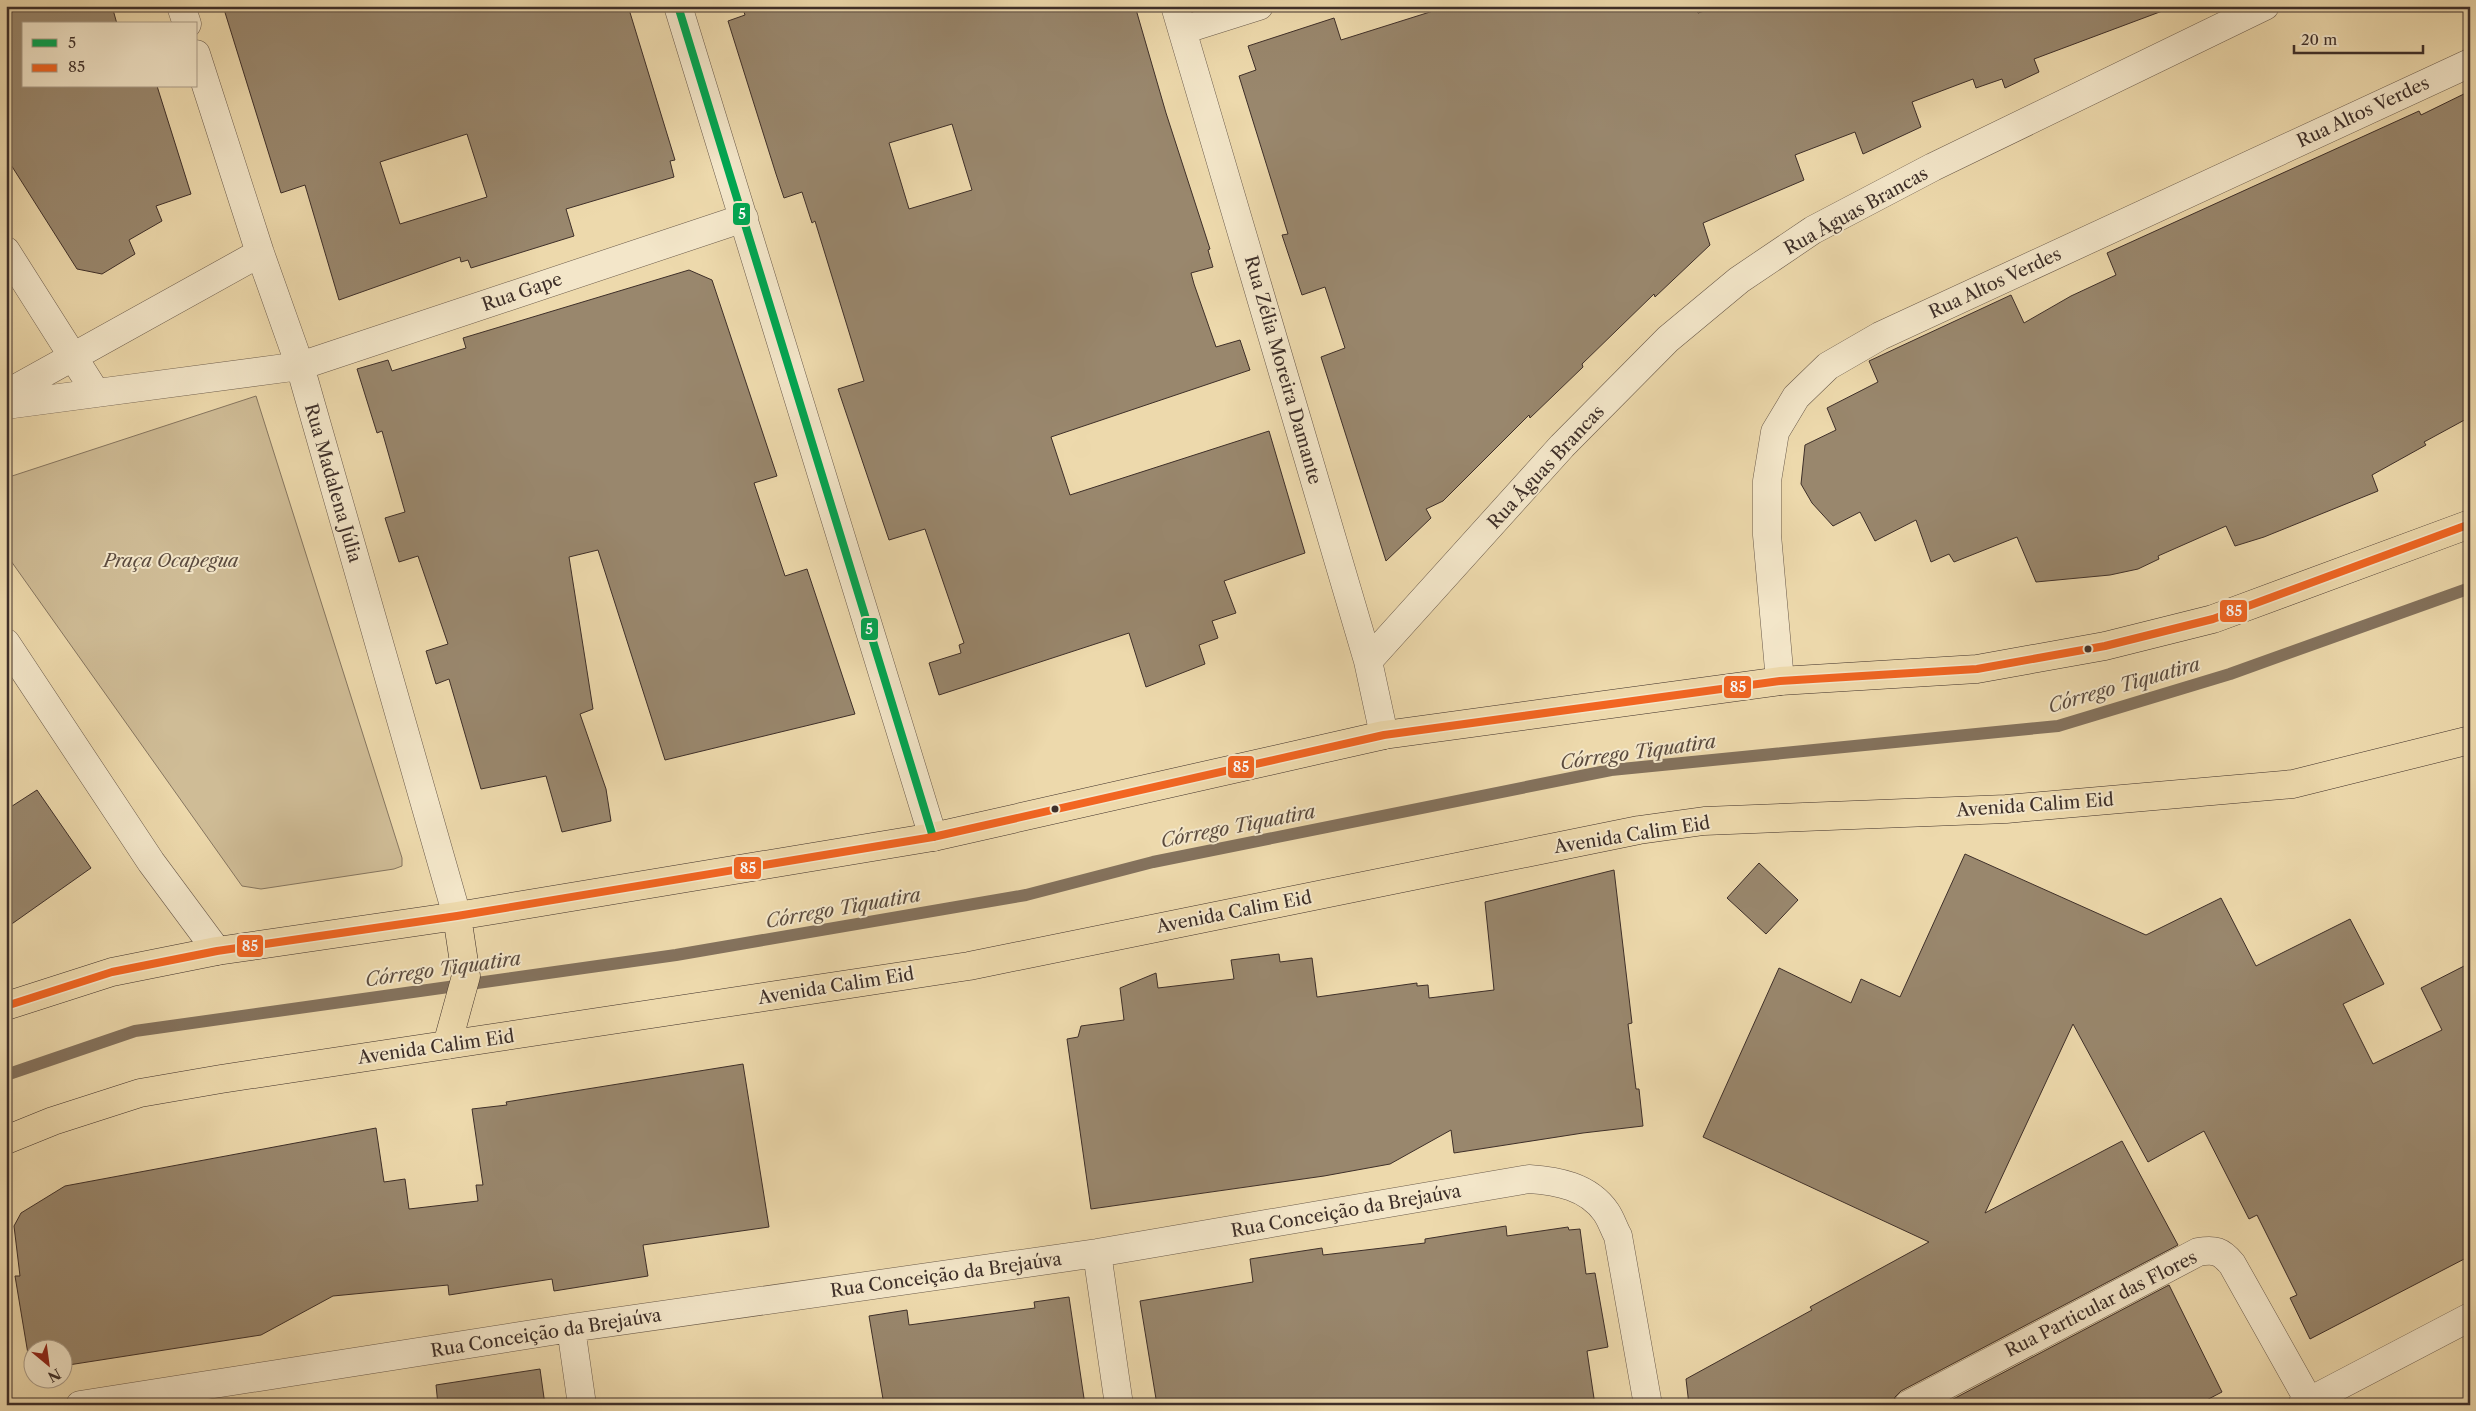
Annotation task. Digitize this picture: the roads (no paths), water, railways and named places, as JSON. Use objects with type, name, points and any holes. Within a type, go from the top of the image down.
[{"type":"main road","points":[[6,1006],[112,972],[217,951],[456,916],[933,837],[1384,735],[1780,681],[1976,669],[2105,646],[2213,619],[2470,524]]},
{"type":"main road","name":"Avenida Calim Eid","points":[[6,1140],[53,1121],[140,1094],[221,1079],[969,966],[1639,830],[1704,821],[2006,809],[2293,784],[2470,740]]},
{"type":"main road","points":[[447,1045],[466,976],[456,916]]},
{"type":"street","points":[[181,6],[186,22]]},
{"type":"street","points":[[678,6],[933,837]]},
{"type":"street","points":[[1179,18],[1259,6]]},
{"type":"street","name":"Rua Águas Brancas","points":[[1368,661],[1562,446],[1668,339],[1739,280],[1813,230],[1933,167],[2265,6]]},
{"type":"street","name":"Rua Zélia Moreira Damante","points":[[1179,18],[1368,661],[1384,735]]},
{"type":"street","name":"Rua Madalena Júlia","points":[[198,60],[260,253],[300,366],[456,916]]},
{"type":"street","name":"Rua Altos Verdes","points":[[1780,681],[1767,536],[1767,481],[1775,432],[1796,397],[1828,366],[1880,336],[2470,63]]},
{"type":"street","name":"Rua Gape","points":[[300,366],[744,218]]},
{"type":"street","points":[[6,251],[96,393]]},
{"type":"street","points":[[6,394],[260,253]]},
{"type":"street","points":[[6,405],[300,366]]},
{"type":"street","points":[[6,643],[151,862],[217,951]]},
{"type":"street","name":"Rua Conceição da Brejaúva","points":[[80,1405],[571,1328],[1097,1254],[1529,1179],[1559,1181],[1585,1193],[1606,1211],[1618,1236],[1648,1405]]},
{"type":"street","name":"Rua Particular das Flores","points":[[1908,1405],[2198,1252],[2213,1249],[2224,1254],[2232,1264],[2305,1403]]},
{"type":"street","points":[[1097,1254],[1119,1405]]},
{"type":"street","points":[[2305,1403],[2470,1318]]},
{"type":"street","points":[[571,1328],[582,1405]]},
{"type":"waterway","name":"Córrego Tiquatira","points":[[6,1075],[135,1031],[676,955],[1026,895],[1153,862],[1611,770],[2058,726],[2230,674],[2470,588]]},
{"type":"park label","name":"Praça Ocapegua","points":[[171,561]]}]
